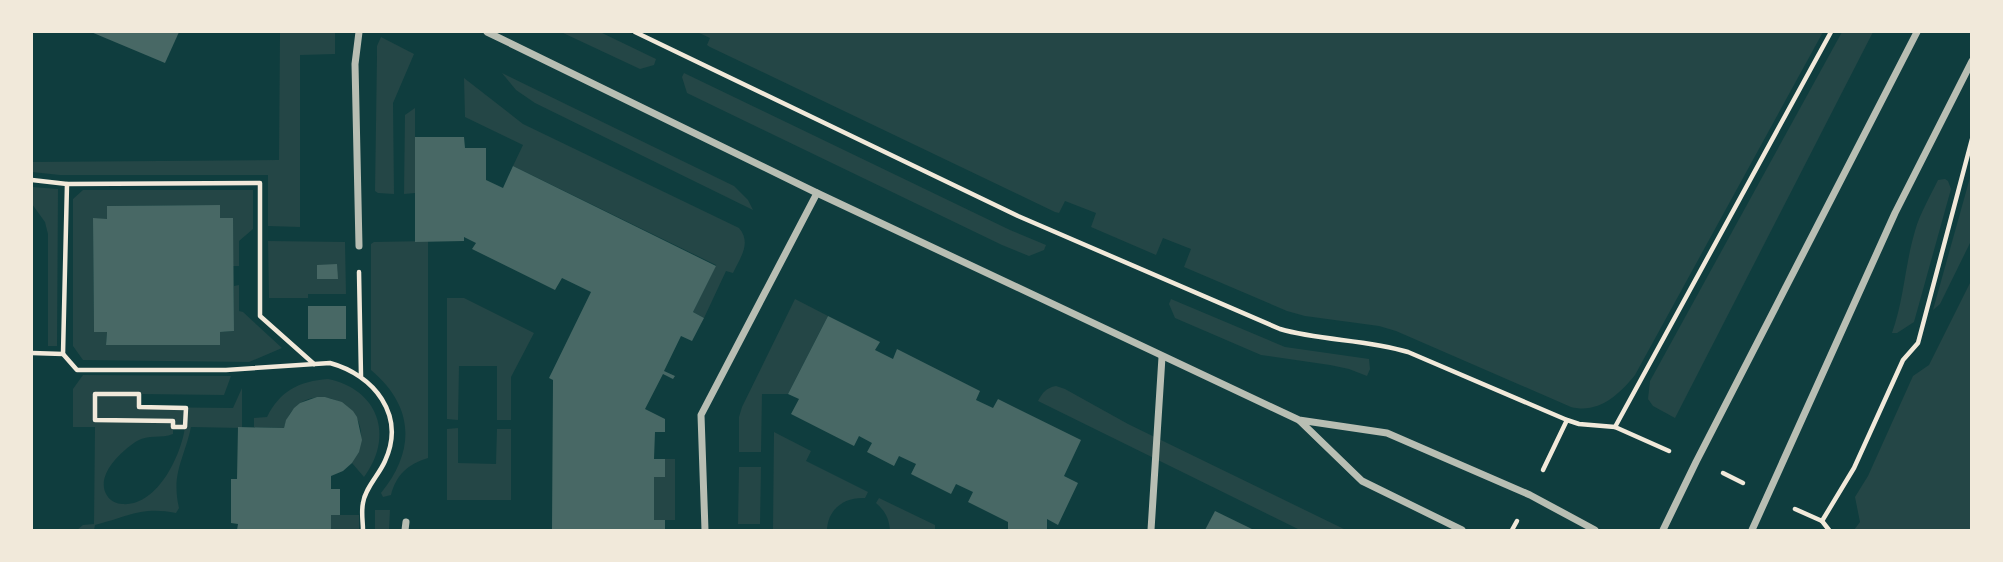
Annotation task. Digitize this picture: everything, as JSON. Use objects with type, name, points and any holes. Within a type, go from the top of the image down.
[{"type":"street","points":[[359,32],[355,64],[359,246]]},
{"type":"street","points":[[487,32],[817,193],[1299,420],[1387,433],[1530,495],[1595,530]]},
{"type":"street","points":[[1663,530],[1917,32]]},
{"type":"street","points":[[1752,530],[1895,213],[1972,61]]},
{"type":"street","points":[[705,530],[701,415],[817,193]]},
{"type":"street","points":[[1151,530],[1163,357]]},
{"type":"street","points":[[1299,420],[1362,481],[1462,530]]},
{"type":"path","points":[[635,32],[1006,211],[1280,329],[1300,335],[1393,347],[1567,420],[1579,424],[1615,427],[1734,478],[1822,521],[1829,530]]},
{"type":"path","points":[[1615,427],[1831,32]]},
{"type":"path","points":[[1822,521],[1854,468],[1903,360],[1918,343],[1928,297],[1972,139]]},
{"type":"path","points":[[32,180],[67,184],[260,183],[260,316],[314,365]]},
{"type":"path","points":[[67,184],[63,354],[77,369],[226,370],[330,363],[361,376],[387,406],[391,441],[387,457],[363,503],[363,530]]},
{"type":"path","points":[[359,246],[361,376]]},
{"type":"path","points":[[32,353],[63,354]]},
{"type":"path","points":[[95,394],[139,394],[139,407],[186,408],[185,427],[173,427],[173,421],[94,420],[95,394]]},
{"type":"shaded area","points":[[280,32],[335,32],[335,54],[300,55],[300,227],[268,226],[268,175],[60,175],[32,172],[32,162],[279,160]]},
{"type":"shaded area","points":[[561,32],[600,32],[656,59],[654,65],[640,69]]},
{"type":"shaded area","points":[[697,32],[1823,32],[1635,375],[1607,401],[1590,408],[1581,408],[1571,407],[1396,331],[1287,311],[1184,267],[1191,249],[1163,238],[1156,255],[1091,227],[1096,213],[1065,201],[1059,213],[1055,212],[710,47],[707,45],[710,38]]},
{"type":"shaded area","points":[[1842,32],[1873,32],[1675,418],[1653,406],[1648,399],[1650,381]]},
{"type":"shaded area","points":[[381,37],[414,54],[393,103],[394,194],[375,191],[377,46]]},
{"type":"shaded area","points":[[502,73],[734,186],[748,200],[753,210],[535,103],[516,90]]},
{"type":"shaded area","points":[[684,73],[1046,245],[1044,250],[1029,256],[1002,245],[687,93],[682,77]]},
{"type":"shaded area","points":[[464,78],[523,124],[739,228],[745,239],[741,256],[733,273],[726,271],[704,318],[693,312],[716,265],[513,166],[523,145],[465,117]]},
{"type":"shaded area","points":[[415,108],[415,193],[404,194],[405,115]]},
{"type":"shaded area","points":[[1971,174],[1971,241],[1940,304],[1933,310]]},
{"type":"shaded area","points":[[1945,179],[1951,189],[1914,322],[1897,333],[1892,333],[1917,224],[1938,180]]},
{"type":"shaded area","points":[[32,187],[58,189],[57,346],[48,346],[48,234],[45,222],[32,204]]},
{"type":"shaded area","points":[[83,190],[253,190],[253,229],[239,241],[239,266],[233,266],[233,219],[220,218],[220,205],[107,206],[107,219],[93,219],[94,331],[107,332],[106,344],[220,345],[220,332],[234,331],[234,286],[239,285],[239,311],[282,348],[249,362],[83,360],[73,346],[73,199]]},
{"type":"shaded area","points":[[268,241],[345,242],[346,294],[269,298]]},
{"type":"shaded area","points":[[428,241],[428,458],[414,463],[404,471],[391,495],[383,497],[381,493],[400,461],[405,445],[405,429],[396,398],[371,370],[371,244]]},
{"type":"shaded area","points":[[1971,281],[1971,530],[1854,530],[1860,522],[1855,497],[1868,476],[1913,376],[1929,365]]},
{"type":"shaded area","points":[[447,298],[464,298],[534,333],[511,377],[511,420],[497,420],[497,366],[459,366],[458,420],[447,419]]},
{"type":"shaded area","points":[[795,299],[828,316],[788,394],[762,394],[761,452],[739,452],[739,417],[742,407]]},
{"type":"shaded area","points":[[1171,299],[1285,347],[1369,359],[1370,369],[1367,376],[1330,365],[1261,355],[1175,318],[1169,304]]},
{"type":"shaded area","points":[[83,375],[231,376],[224,395],[140,394],[140,407],[233,408],[242,388],[242,428],[191,427],[177,476],[179,508],[176,513],[144,512],[95,525],[94,530],[77,530],[83,525],[94,524],[95,427],[73,427],[73,389]],"holes":[[[173,427],[185,427],[173,465],[156,489],[135,503],[120,504],[109,498],[104,489],[106,473],[124,451],[141,439],[173,434]]]},
{"type":"shaded area","points":[[328,379],[345,384],[359,393],[370,404],[376,416],[378,446],[364,477],[352,463],[361,443],[360,425],[351,411],[338,401],[323,397],[307,400],[293,410],[284,428],[254,427],[254,418],[267,417],[284,394],[299,385]]},
{"type":"shaded area","points":[[1056,386],[1346,530],[1300,530],[1038,401],[1045,391]]},
{"type":"shaded area","points":[[458,428],[458,463],[496,464],[497,429],[511,429],[511,500],[447,500],[447,429]]},
{"type":"shaded area","points":[[774,432],[811,451],[806,461],[868,492],[865,498],[850,500],[838,506],[830,516],[827,530],[773,530]]},
{"type":"shaded area","points":[[665,459],[675,459],[675,520],[654,520],[654,477],[665,477]]},
{"type":"shaded area","points":[[739,467],[761,467],[760,524],[738,524]]},
{"type":"shaded area","points":[[879,498],[935,525],[935,530],[890,530],[886,515],[876,503]]},
{"type":"shaded area","points":[[375,510],[390,510],[389,530],[375,530]]},
{"type":"shaded area","points":[[331,515],[359,515],[359,530],[331,530]]},
{"type":"building","points":[[91,32],[179,32],[165,63]]},
{"type":"building","points":[[415,137],[464,137],[465,148],[486,148],[486,180],[503,188],[513,166],[716,266],[693,312],[704,318],[692,341],[681,336],[664,371],[675,376],[673,379],[663,374],[645,409],[665,419],[665,432],[655,432],[654,459],[665,459],[665,477],[654,477],[654,520],[665,520],[665,530],[552,530],[553,380],[549,378],[591,292],[562,278],[555,290],[472,249],[476,243],[464,237],[464,241],[415,242]]},
{"type":"building","points":[[220,205],[220,218],[233,218],[234,331],[220,332],[220,345],[106,345],[107,332],[94,332],[93,218],[107,219],[107,206]]},
{"type":"building","points":[[337,264],[338,279],[317,279],[317,265]]},
{"type":"building","points":[[308,306],[346,306],[346,339],[308,339]]},
{"type":"building","points":[[828,316],[880,342],[875,350],[893,359],[897,349],[980,391],[976,400],[993,408],[998,399],[1081,440],[1064,476],[1078,483],[1058,525],[1047,519],[1047,530],[1008,530],[1008,522],[968,502],[973,492],[956,484],[951,494],[911,474],[916,464],[899,456],[894,466],[867,452],[872,443],[859,436],[854,446],[791,414],[799,399],[788,394]]},
{"type":"building","points":[[317,397],[342,402],[353,411],[362,440],[352,463],[331,476],[331,489],[340,489],[340,515],[331,515],[331,530],[237,530],[238,524],[231,523],[231,479],[237,479],[238,427],[284,428],[294,408]]},
{"type":"building","points":[[1215,511],[1254,530],[1205,530]]}]
